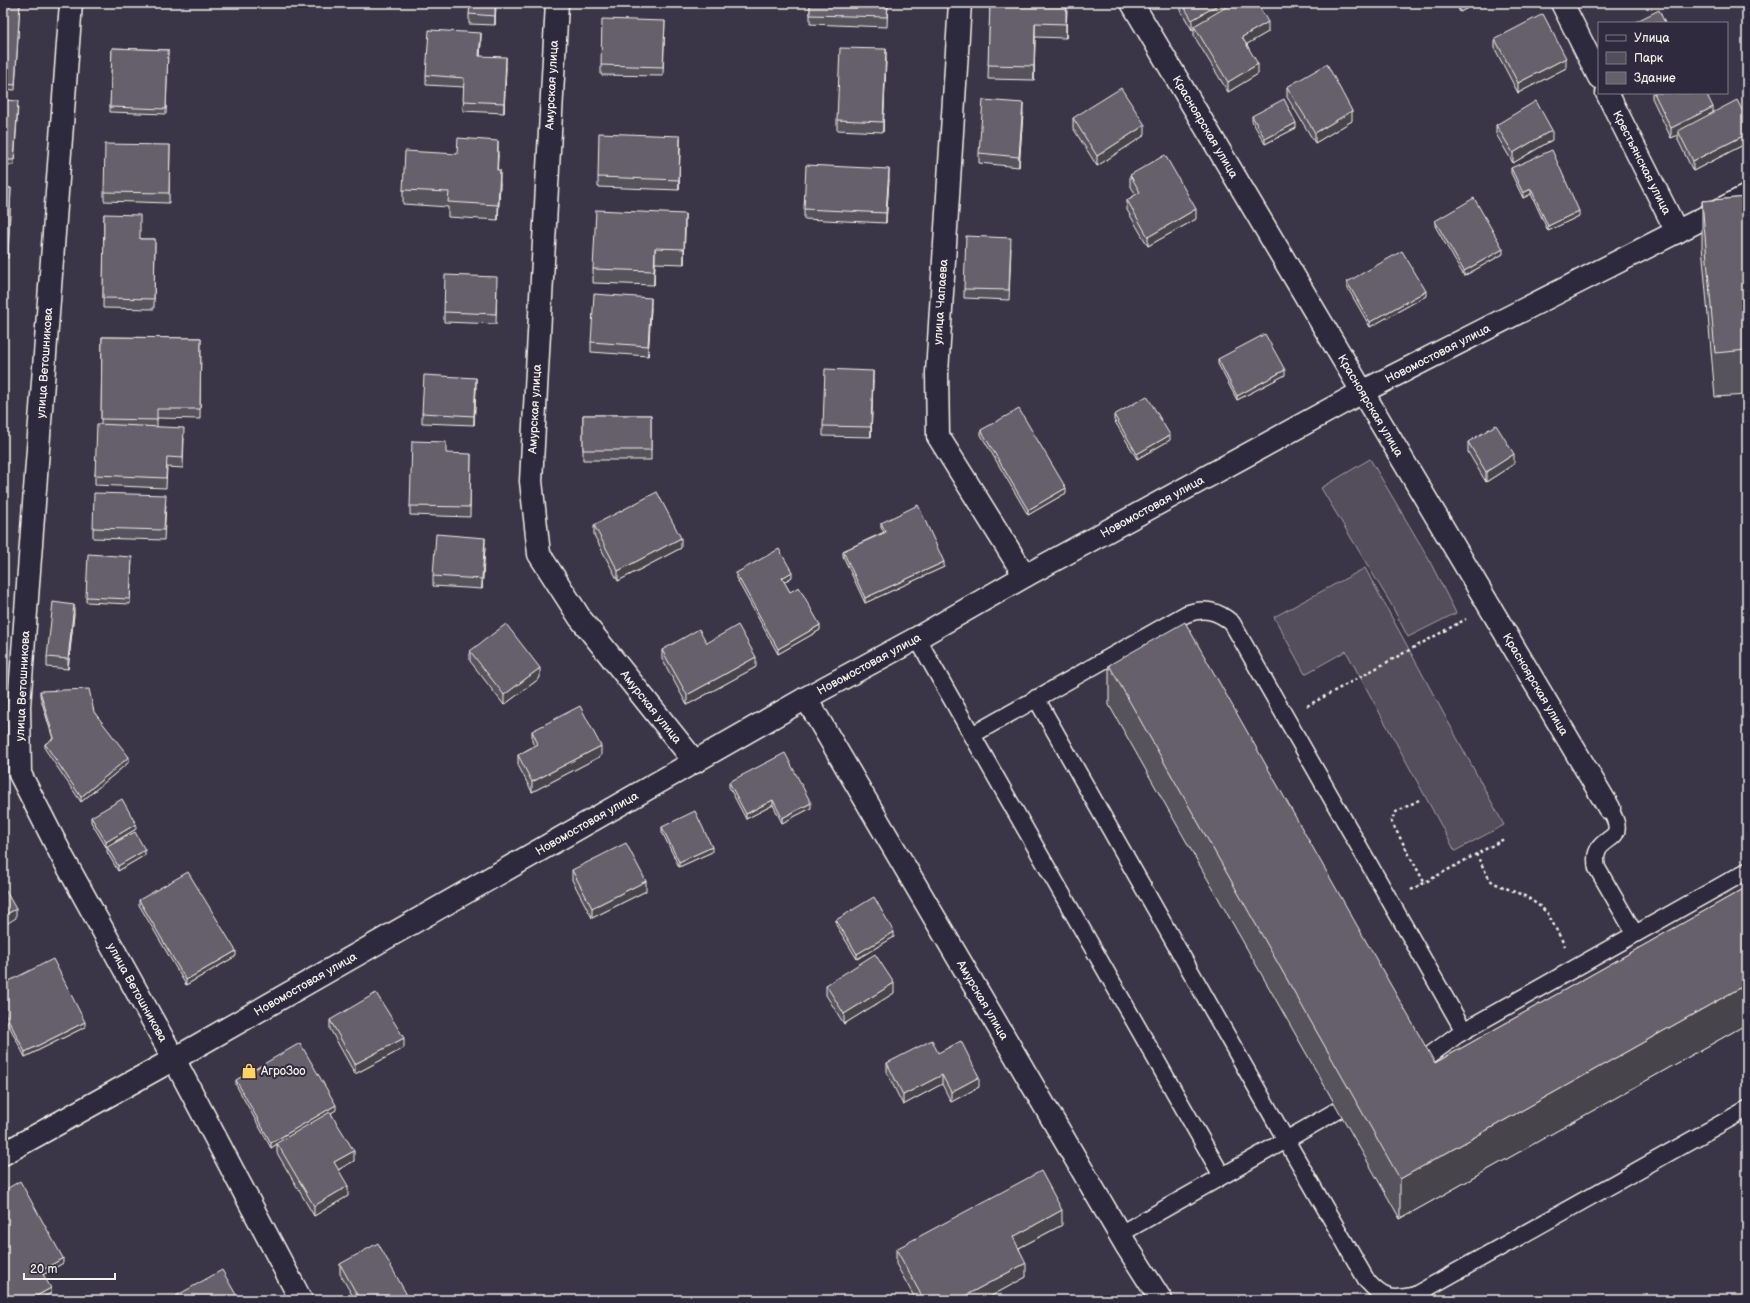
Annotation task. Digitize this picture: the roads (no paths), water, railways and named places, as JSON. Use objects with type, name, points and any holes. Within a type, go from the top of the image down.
[{"type":"street","name":"улица Ветошникова","points":[[71,3],[19,706],[20,774],[63,858],[174,1060],[301,1300]]},
{"type":"street","name":"Амурская улица","points":[[556,3],[531,481],[539,554],[580,618],[695,762]]},
{"type":"street","name":"улица Чапаева","points":[[960,3],[937,373],[938,436],[1025,576]]},
{"type":"street","name":"Красноярская улица","points":[[1132,3],[1609,808]]},
{"type":"street","points":[[1562,3],[1598,75]]},
{"type":"street","name":"Крестьянская улица","points":[[1608,94],[1677,232]]},
{"type":"street","name":"Новомостовая улица","points":[[4,1150],[174,1060],[806,698],[917,638],[1025,576],[1362,392],[1747,196]]},
{"type":"street","name":"Амурская улица","points":[[806,698],[1120,1234],[1161,1300]]},
{"type":"lane","points":[[972,735],[1186,614],[1205,610],[1214,611],[1223,616],[1232,624],[1464,1031]]},
{"type":"lane","points":[[917,638],[1222,1176]]},
{"type":"lane","points":[[1036,698],[1286,1140],[1367,1281],[1377,1292],[1386,1297],[1400,1299],[1416,1295],[1747,1109]]},
{"type":"lane","points":[[1609,808],[1616,822],[1616,832],[1611,839],[1602,844],[1597,850],[1595,858],[1597,868],[1635,934]]},
{"type":"lane","points":[[1414,1067],[1464,1031],[1747,871]]},
{"type":"lane","points":[[1120,1234],[1338,1110]]},
{"type":"place","name":"АгроЗоо","points":[[249,1071]]}]
